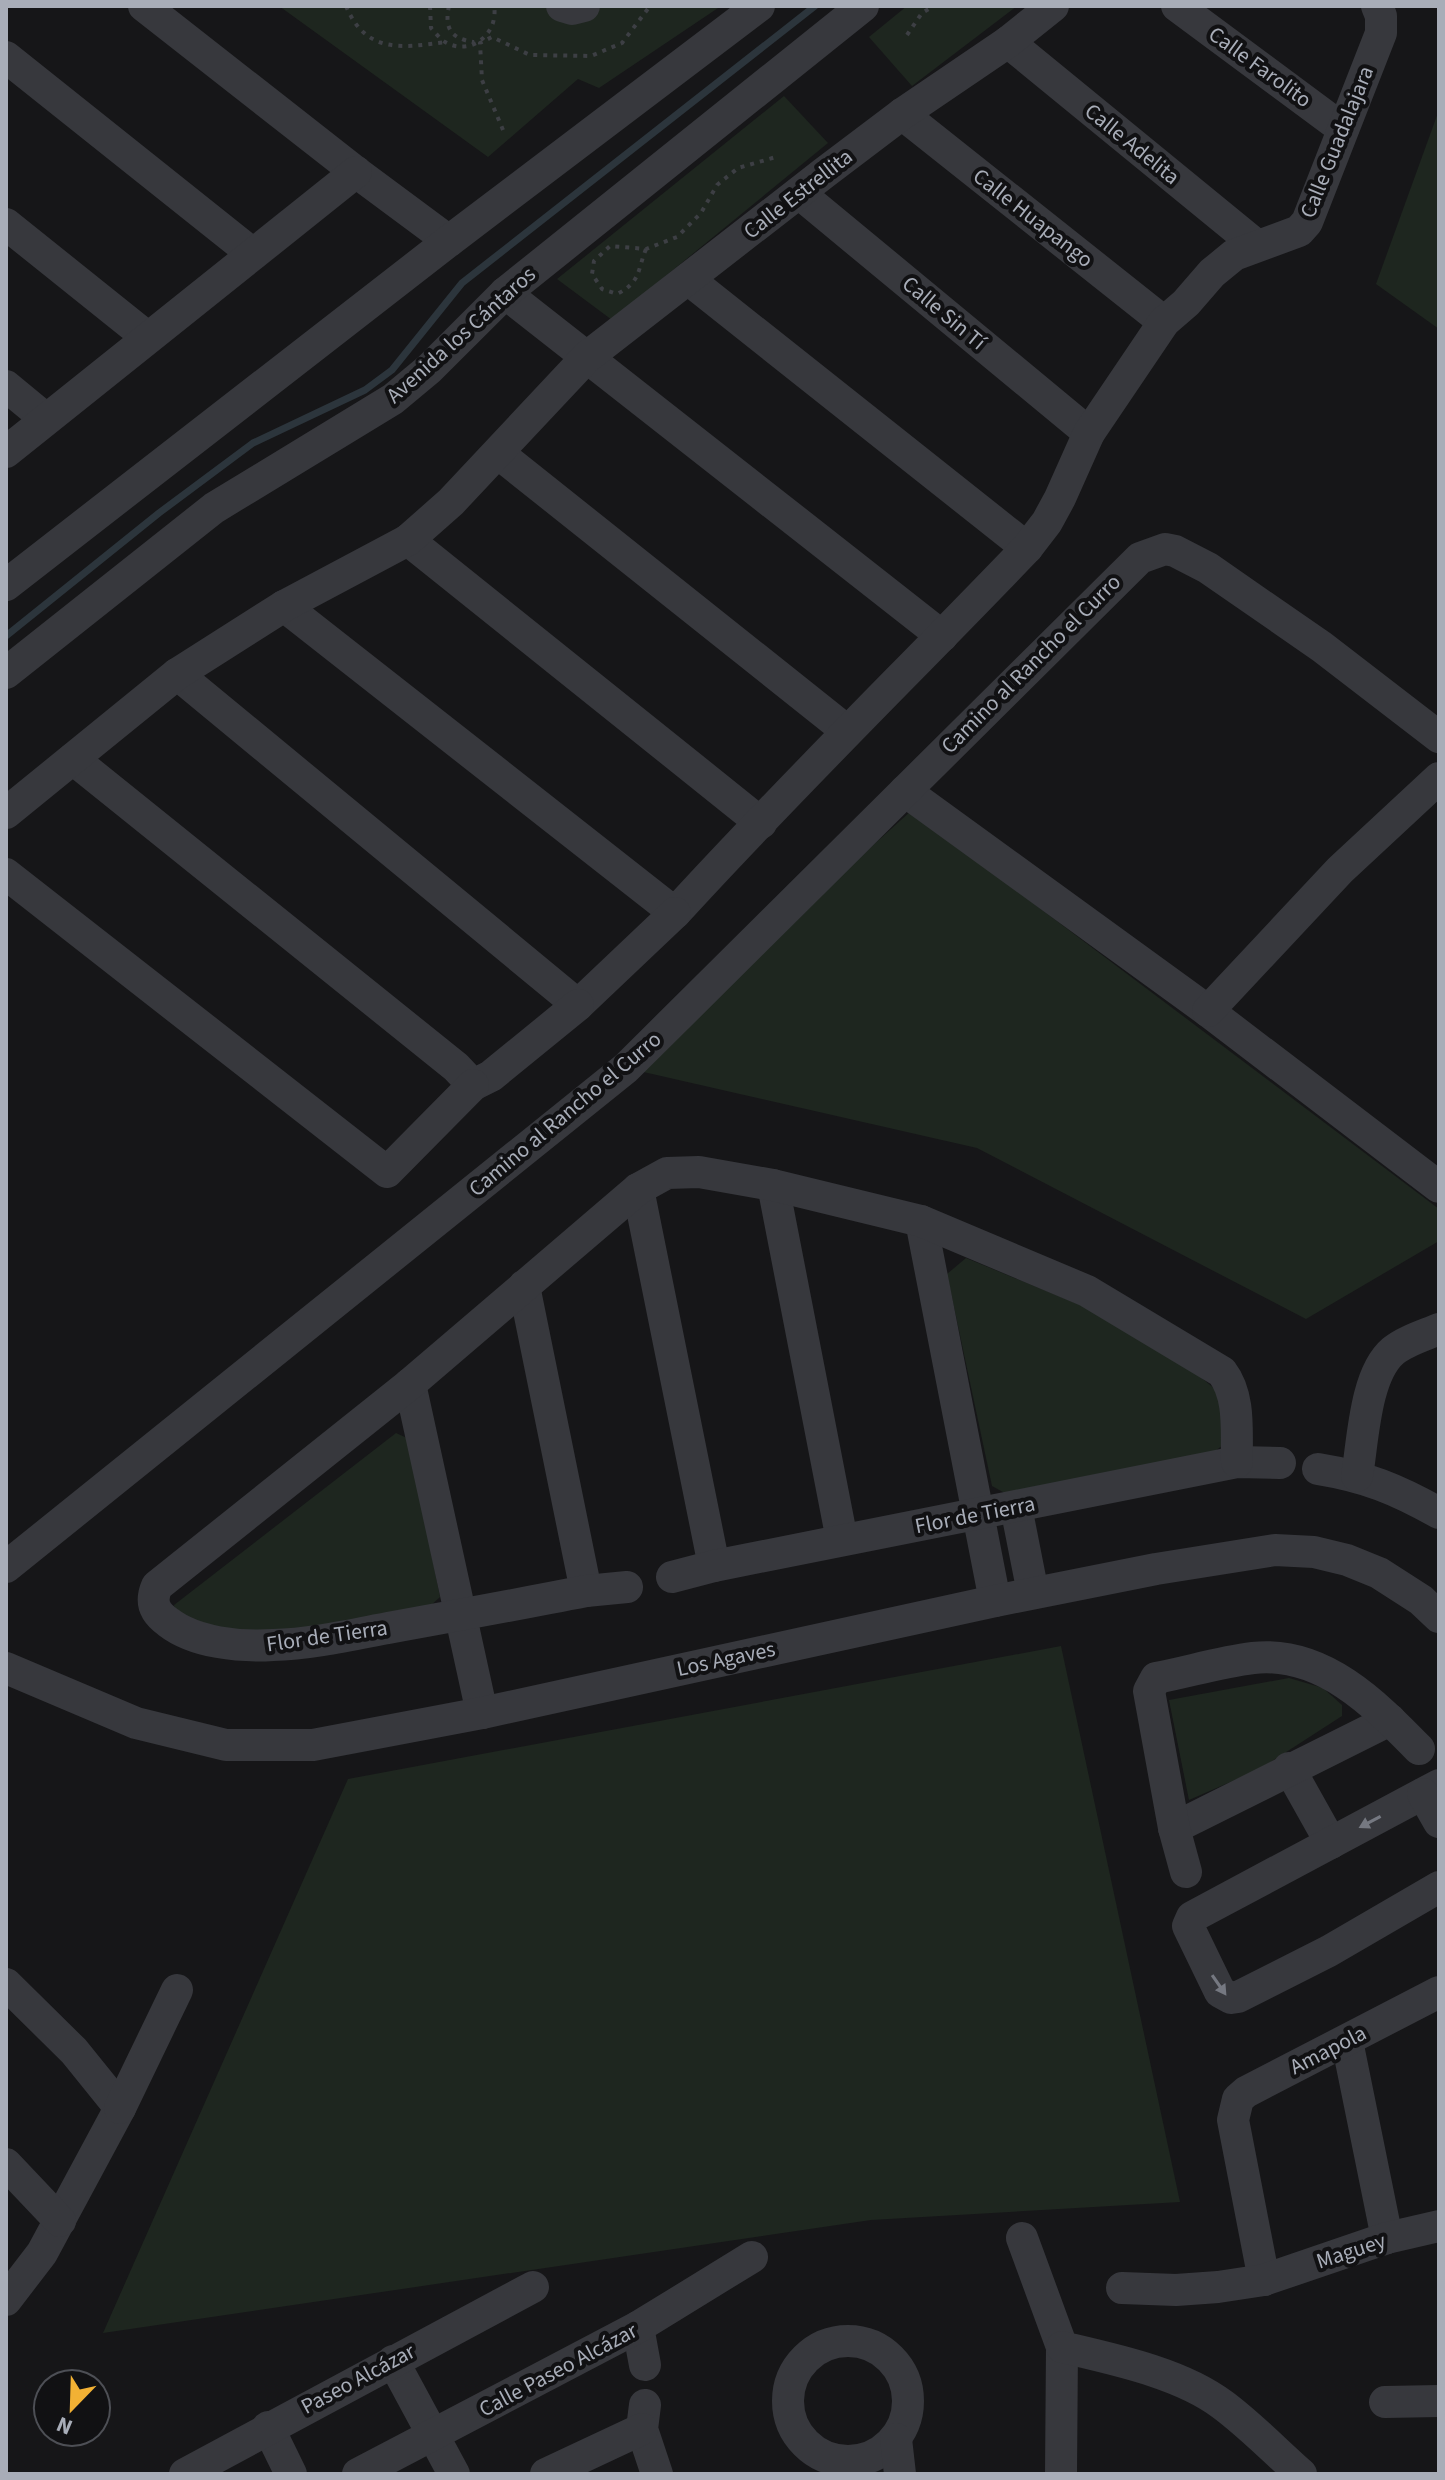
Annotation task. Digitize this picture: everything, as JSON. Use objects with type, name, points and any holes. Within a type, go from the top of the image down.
[{"type":"street","points":[[144,6],[449,241]]},
{"type":"street","name":"Avenida los Cántaros","points":[[6,673],[214,508],[393,399],[429,369],[505,293],[863,6]]},
{"type":"street","name":"Calle Estrellita","points":[[6,813],[177,674],[284,606],[408,540],[451,502],[587,357],[902,114],[1008,42],[1053,6]]},
{"type":"street","name":"Calle Farolito","points":[[1177,6],[1343,129]]},
{"type":"street","name":"Calle Guadalajara","points":[[6,874],[387,1172],[473,1085],[491,1076],[578,1005],[675,913],[847,731],[1027,548],[1060,498],[1089,433],[1164,322],[1234,255],[1299,231],[1307,222],[1381,33],[1381,16],[1377,6]]},
{"type":"street","points":[[6,585],[749,9]]},
{"type":"street","name":"Calle Adelita","points":[[1008,42],[1256,245]]},
{"type":"street","points":[[6,57],[253,254]]},
{"type":"street","name":"Calle Huapango","points":[[902,114],[1164,322]]},
{"type":"street","points":[[6,452],[356,172]]},
{"type":"street","name":"Calle Sin Tí","points":[[799,193],[1089,433]]},
{"type":"street","points":[[6,224],[147,337]]},
{"type":"street","points":[[688,279],[1027,548]]},
{"type":"street","points":[[505,293],[942,636]]},
{"type":"street","points":[[6,386],[46,419]]},
{"type":"street","points":[[498,453],[847,731]]},
{"type":"street","points":[[408,540],[761,823]]},
{"type":"street","name":"Camino al Rancho el Curro","points":[[6,1567],[626,1068],[1126,569],[1154,551],[1175,551],[1208,568],[1322,647],[1396,707],[1439,737]]},
{"type":"street","points":[[284,606],[675,913]]},
{"type":"street","points":[[177,674],[578,1005]]},
{"type":"street","points":[[73,759],[456,1067],[473,1085]]},
{"type":"street","points":[[1208,1011],[1340,870],[1439,778]]},
{"type":"street","points":[[905,791],[1208,1011],[1439,1187]]},
{"type":"street","points":[[482,1713],[410,1384],[638,1189],[667,1173],[699,1172],[773,1185],[921,1221],[1087,1291],[1222,1372],[1229,1381],[1235,1400],[1237,1462]]},
{"type":"street","points":[[773,1185],[842,1540]]},
{"type":"street","points":[[638,1189],[714,1566]]},
{"type":"street","points":[[921,1221],[995,1601]]},
{"type":"street","points":[[524,1286],[586,1591]]},
{"type":"street","points":[[1357,1476],[1370,1393],[1379,1369],[1394,1350],[1439,1329]]},
{"type":"street","name":"Flor de Tierra","points":[[410,1384],[157,1586],[153,1606],[160,1616],[172,1626],[196,1636],[235,1645],[289,1644],[586,1591],[627,1587]]},
{"type":"street","name":"Flor de Tierra","points":[[672,1577],[714,1566],[1237,1462],[1280,1463]]},
{"type":"street","points":[[1318,1469],[1357,1476],[1395,1488],[1439,1513]]},
{"type":"street","points":[[1016,1507],[1033,1593]]},
{"type":"street","name":"Los Agaves","points":[[6,1668],[136,1723],[226,1745],[313,1745],[482,1713],[1033,1593],[1275,1550],[1314,1552],[1347,1560],[1379,1573],[1421,1600],[1439,1617]]},
{"type":"street","points":[[1186,1872],[1174,1828],[1149,1691],[1156,1678],[1254,1658],[1282,1658],[1308,1664],[1330,1674],[1390,1720],[1419,1749]]},
{"type":"street","points":[[1174,1828],[1390,1720]]},
{"type":"street","points":[[1289,1768],[1331,1843]]},
{"type":"street","points":[[1439,1822],[1431,1790],[1190,1919],[1188,1926],[1220,1992],[1231,1998],[1238,1997],[1329,1951],[1439,1887]]},
{"type":"street","points":[[6,1984],[74,2051],[120,2108]]},
{"type":"street","points":[[6,2300],[42,2253],[60,2221],[120,2108],[177,1990]]},
{"type":"street","name":"Amapola","points":[[1264,2280],[1233,2120],[1238,2099],[1246,2092],[1439,1992]]},
{"type":"street","points":[[1347,2041],[1387,2238]]},
{"type":"street","points":[[6,2164],[60,2221]]},
{"type":"street","name":"Maguey","points":[[1122,2288],[1176,2290],[1264,2280],[1387,2238],[1439,2226]]},
{"type":"street","points":[[1022,2238],[1062,2347],[1061,2474]]},
{"type":"street","name":"Calle Paseo Alcázar","points":[[358,2474],[638,2327],[752,2257]]},
{"type":"street","name":"Paseo Alcázar","points":[[185,2474],[533,2287]]},
{"type":"street","points":[[638,2327],[645,2365]]},
{"type":"street","points":[[837,2340],[861,2341],[884,2351],[900,2369],[909,2392],[907,2417],[896,2439],[874,2456],[822,2464],[797,2436],[788,2413],[787,2389],[797,2366],[814,2349],[837,2340]]},
{"type":"street","points":[[1062,2347],[1125,2362],[1172,2378],[1221,2403],[1296,2472]]},
{"type":"street","points":[[393,2361],[454,2474]]},
{"type":"street","points":[[1385,2402],[1439,2401]]},
{"type":"street","points":[[546,2474],[643,2417],[657,2474]]},
{"type":"street","points":[[268,2427],[291,2474]]},
{"type":"street","points":[[896,2439],[900,2474]]},
{"type":"path","points":[[346,6],[352,21],[370,38],[389,47],[408,48],[445,42],[462,46],[492,37],[530,55],[591,56],[622,43],[650,6]]},
{"type":"path","points":[[430,6],[431,28],[445,42]]},
{"type":"path","points":[[449,6],[446,20],[452,34],[465,41],[480,43]]},
{"type":"path","points":[[493,6],[495,19],[491,32],[480,43],[482,80],[503,130]]},
{"type":"path","points":[[907,35],[922,13],[934,6]]},
{"type":"path","points":[[646,249],[638,277],[630,287],[617,294],[602,289],[592,274],[594,261],[610,246],[646,249],[677,237],[701,213],[717,185],[738,168],[776,157]]},
{"type":"shaded area","points":[[279,6],[553,6],[575,24],[600,6],[721,6],[599,88],[578,79],[488,157]]},
{"type":"shaded area","points":[[907,6],[1017,6],[912,86],[869,37]]},
{"type":"shaded area","points":[[784,96],[828,143],[612,320],[557,279]]},
{"type":"shaded area","points":[[1439,110],[1439,329],[1376,284]]},
{"type":"shaded area","points":[[911,811],[1439,1209],[1439,1241],[1306,1319],[977,1148],[626,1068]]},
{"type":"shaded area","points":[[966,1258],[1090,1309],[1198,1375],[1227,1399],[1224,1444],[1213,1453],[1010,1496],[992,1486],[947,1274]]},
{"type":"shaded area","points":[[396,1433],[409,1439],[440,1597],[428,1608],[302,1632],[236,1635],[177,1619],[174,1605]]},
{"type":"shaded area","points":[[1061,1646],[1180,2202],[871,2220],[103,2333],[348,1779]]},
{"type":"shaded area","points":[[1289,1678],[1323,1688],[1342,1705],[1342,1716],[1260,1769],[1189,1800],[1169,1700]]},
{"type":"waterway","points":[[6,636],[159,513],[253,443],[365,390],[392,370],[462,283],[815,6]]}]
